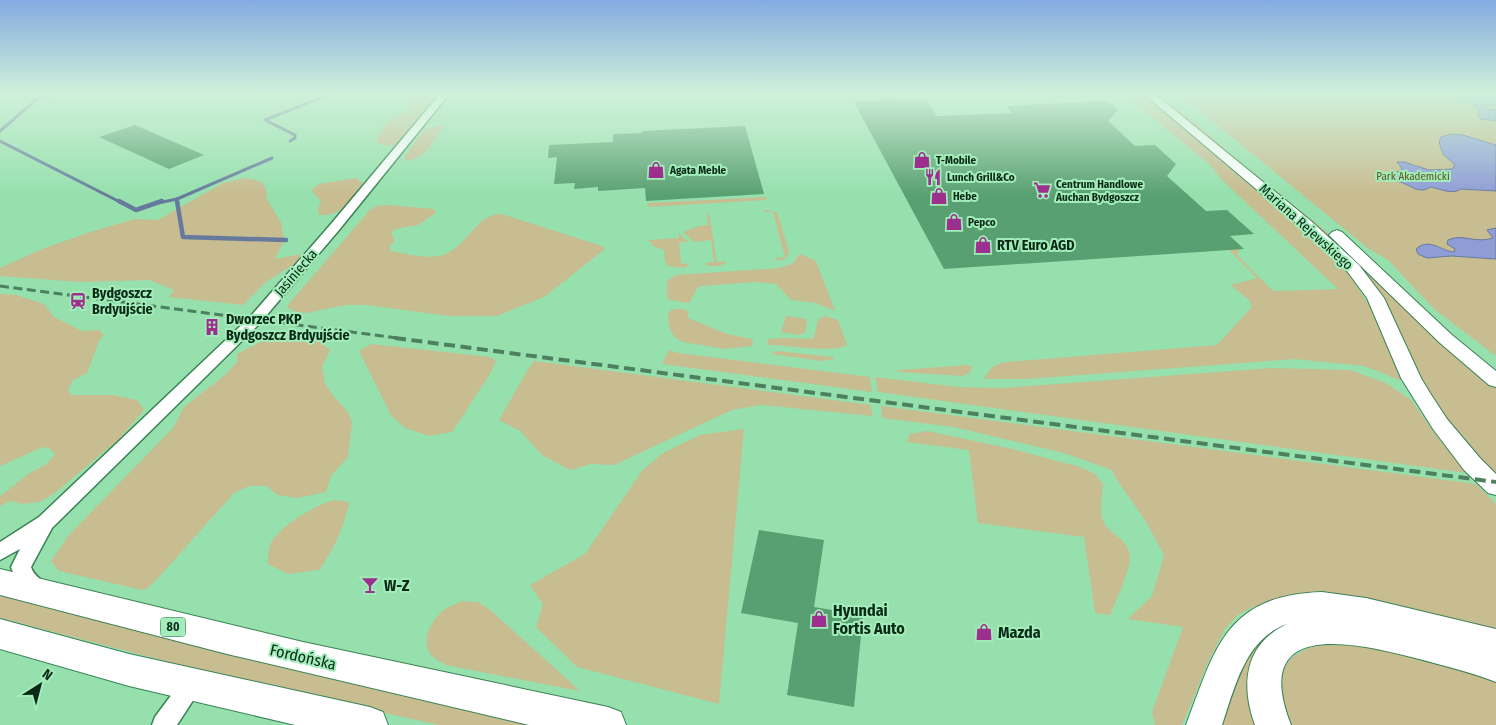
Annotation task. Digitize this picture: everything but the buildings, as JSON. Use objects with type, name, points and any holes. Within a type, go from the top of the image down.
[{"type":"main road","name":"Fordońska","points":[[0,582],[116,614],[608,725]]},
{"type":"main road","points":[[1204,725],[1240,641],[1257,623],[1267,616],[1285,610],[1308,606],[1345,608],[1496,644]]},
{"type":"main road","points":[[1273,725],[1263,685],[1266,666],[1281,643],[1300,633],[1314,629],[1340,628],[1374,633],[1471,657],[1496,666]]},
{"type":"main road","points":[[0,634],[129,670],[370,725]]},
{"type":"street","name":"Jasiniecka","points":[[0,552],[46,522],[261,313],[336,227],[417,128]]},
{"type":"street","name":"Mariana Rejewskiego","points":[[1190,128],[1306,224],[1353,268],[1375,298],[1422,398],[1472,464],[1496,487]]},
{"type":"street","name":"Mariana Rejewskiego","points":[[1208,128],[1237,154],[1327,226],[1446,339],[1496,381]]},
{"type":"street","name":"Jasiniecka","points":[[46,522],[21,567],[25,578],[36,588],[54,597]]},
{"type":"street","points":[[163,725],[192,685]]},
{"type":"green space","points":[[384,128],[409,128],[395,145],[387,146],[375,142]]},
{"type":"green space","points":[[432,128],[442,128],[425,152],[415,159],[408,161],[404,158],[423,131]]},
{"type":"green space","points":[[1165,128],[1183,128],[1306,231],[1346,270],[1371,308],[1402,381],[1364,366],[1295,359],[1027,379],[984,379],[993,367],[1007,362],[1217,345],[1251,308],[1251,302],[1231,285],[1257,278],[1229,250],[1239,249],[1237,255],[1273,291],[1338,289],[1222,180],[1210,165]]},
{"type":"green space","points":[[1194,128],[1201,128],[1235,158],[1328,233],[1460,358],[1496,388],[1496,477],[1448,422],[1424,383],[1380,293],[1312,223]]},
{"type":"green space","name":"Park Akademicki","points":[[1220,128],[1496,128],[1496,356],[1434,309],[1388,260],[1369,249]]},
{"type":"green space","points":[[245,178],[260,181],[266,188],[267,200],[281,222],[284,240],[275,259],[301,254],[296,263],[266,282],[243,305],[169,297],[174,290],[149,280],[80,282],[0,276],[0,268],[42,249],[135,219],[158,220],[223,183]]},
{"type":"green space","points":[[356,178],[363,183],[346,206],[334,213],[319,215],[318,210],[321,201],[311,190],[319,184]]},
{"type":"green space","points":[[767,197],[764,200],[648,207],[648,203]]},
{"type":"green space","points":[[389,205],[434,209],[436,213],[418,225],[395,229],[391,233],[395,241],[389,246],[391,251],[420,256],[435,256],[448,253],[486,218],[502,214],[602,246],[605,249],[544,297],[497,316],[449,316],[366,305],[345,305],[306,313],[293,311],[287,306],[370,210],[376,206]]},
{"type":"green space","points":[[765,210],[777,212],[789,252],[788,256],[784,259],[777,260],[775,258],[785,257],[773,212],[763,212]]},
{"type":"green space","points":[[707,213],[709,213],[717,262],[727,261],[721,266],[708,266],[705,263],[714,262],[711,240],[694,242],[683,232],[708,225]]},
{"type":"green space","points":[[679,233],[688,242],[679,242],[681,264],[691,263],[684,268],[668,266],[665,261],[664,250],[651,245],[653,243],[649,241],[679,238]]},
{"type":"green space","points":[[800,254],[816,261],[835,311],[816,303],[791,300],[776,284],[756,282],[701,286],[697,288],[690,302],[687,303],[667,299],[667,281],[676,275],[779,268],[792,264]]},
{"type":"green space","points":[[0,294],[16,295],[44,304],[54,317],[82,331],[99,330],[104,335],[99,341],[87,373],[73,380],[68,390],[72,395],[112,395],[137,400],[144,410],[119,439],[56,492],[40,502],[22,504],[10,501],[0,506],[0,496],[47,463],[55,454],[49,448],[43,447],[0,466]]},
{"type":"green space","points":[[672,309],[688,311],[688,318],[727,334],[753,339],[752,346],[725,349],[683,342],[675,337],[671,331],[668,314]]},
{"type":"green space","points":[[786,316],[806,319],[805,332],[800,335],[781,332]]},
{"type":"green space","points":[[825,316],[838,320],[847,345],[841,348],[821,349],[767,345],[768,339],[812,339],[818,320]]},
{"type":"green space","points":[[289,334],[299,341],[318,341],[330,350],[322,367],[325,383],[334,397],[348,412],[352,423],[348,457],[331,476],[326,492],[297,498],[277,495],[267,486],[249,486],[234,493],[159,577],[148,588],[142,590],[59,571],[51,561],[68,536],[173,428],[184,407],[225,375],[237,362],[237,354],[274,335]]},
{"type":"green space","points":[[371,344],[490,357],[496,361],[490,374],[452,432],[429,436],[405,428],[391,415],[359,351]]},
{"type":"green space","points":[[669,350],[678,353],[870,377],[872,392],[662,364]]},
{"type":"green space","points":[[777,351],[833,357],[834,359],[822,361],[771,354]]},
{"type":"green space","points":[[534,361],[871,405],[872,416],[761,405],[732,410],[614,465],[591,464],[570,470],[542,455],[520,431],[499,420]]},
{"type":"green space","points":[[970,365],[972,368],[969,373],[963,376],[897,372],[898,370]]},
{"type":"green space","points":[[1272,368],[1350,370],[1386,383],[1411,400],[1441,442],[1467,473],[878,392],[875,377],[958,387],[1003,388]]},
{"type":"green space","points":[[881,406],[1476,484],[1496,504],[1496,631],[1312,595],[1269,600],[1239,614],[1225,629],[1209,660],[1182,725],[1155,725],[1152,712],[1183,627],[1128,619],[1152,596],[1164,555],[1145,520],[1112,470],[1064,453],[954,427],[882,418]]},
{"type":"green space","points":[[744,429],[719,704],[577,667],[536,627],[543,604],[530,585],[585,554],[642,471],[663,453],[700,435]]},
{"type":"green space","points":[[927,431],[1012,449],[1080,467],[1095,474],[1103,484],[1101,506],[1104,522],[1124,542],[1130,556],[1125,577],[1110,615],[1095,613],[1084,537],[978,523],[969,450],[907,442],[910,434]]},
{"type":"green space","points":[[333,500],[349,502],[338,538],[319,570],[288,574],[268,564],[268,552],[277,534],[300,516]]},
{"type":"green space","points":[[0,594],[543,725],[439,725],[250,683],[0,618]]},
{"type":"green space","points":[[462,601],[478,602],[489,609],[580,691],[446,665],[432,656],[427,644],[431,625],[444,610]]},
{"type":"green space","points":[[1286,622],[1257,650],[1252,672],[1259,725],[1216,725],[1253,642]]},
{"type":"green space","points":[[1339,637],[1496,677],[1496,725],[1285,725],[1277,691],[1279,676],[1284,667],[1291,659],[1308,648]]},
{"type":"water","points":[[1452,134],[1463,135],[1496,145],[1496,191],[1461,189],[1450,192],[1430,187],[1419,190],[1400,182],[1379,178],[1400,171],[1402,168],[1397,162],[1404,162],[1429,170],[1452,169],[1455,165],[1443,154],[1439,142],[1441,137]]},
{"type":"water","points":[[1496,228],[1496,259],[1451,256],[1427,258],[1418,254],[1416,249],[1430,244],[1454,252],[1455,249],[1447,244],[1448,240],[1459,238],[1487,240],[1493,238],[1487,230]]},
{"type":"waterway","points":[[0,131],[4,128]]},
{"type":"waterway","points":[[281,128],[295,135],[295,138],[290,141]]},
{"type":"waterway","points":[[0,141],[122,203]]},
{"type":"waterway","points":[[177,199],[272,158]]},
{"type":"waterway","points":[[158,203],[177,199]]},
{"type":"waterway","points":[[177,199],[178,203]]},
{"type":"waterway","points":[[119,201],[136,210],[162,201]]},
{"type":"waterway","points":[[177,201],[183,237],[286,240]]},
{"type":"railway","points":[[0,286],[405,339]]},
{"type":"railway","points":[[395,338],[1496,482]]},
{"type":"place","name":"T-Mobile","points":[[922,160]]},
{"type":"place","name":"Agata Meble","points":[[656,170]]},
{"type":"place","name":"Lunch Grill&Co","points":[[933,177]]},
{"type":"place","name":"Centrum Handlowe Auchan Bydgoszcz","points":[[1042,190]]},
{"type":"place","name":"Hebe","points":[[939,196]]},
{"type":"place","name":"Pepco","points":[[954,222]]},
{"type":"place","name":"RTV Euro AGD","points":[[983,245]]},
{"type":"place","name":"Bydgoszcz Brdyujście","points":[[78,301]]},
{"type":"place","name":"Dworzec PKP Bydgoszcz Brdyujście","points":[[212,327]]},
{"type":"place","name":"W-Z","points":[[370,585]]},
{"type":"place","name":"Hyundai Fortis Auto","points":[[819,619]]},
{"type":"place","name":"Mazda","points":[[984,632]]}]
